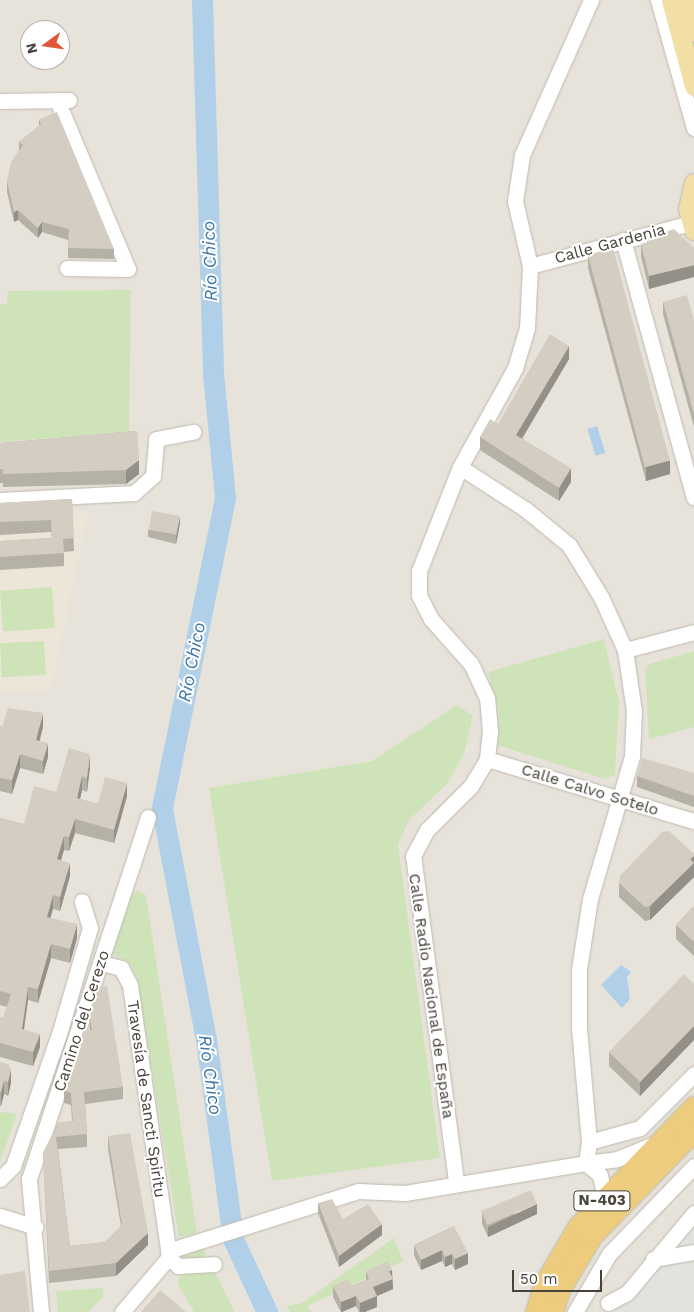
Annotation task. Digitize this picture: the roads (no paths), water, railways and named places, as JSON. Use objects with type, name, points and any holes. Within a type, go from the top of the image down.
[{"type":"highway","name":"N-403","points":[[536,1312],[545,1283],[565,1246],[605,1198],[694,1107]]},
{"type":"highway","name":"N-403","points":[[552,1312],[559,1290],[591,1236],[694,1130]]},
{"type":"main road","points":[[671,0],[694,86]]},
{"type":"main road","points":[[685,0],[694,32]]},
{"type":"main road","points":[[692,226],[688,208],[694,184]]},
{"type":"street","points":[[487,759],[487,698],[471,664],[431,619],[419,595],[419,571],[460,467],[515,368],[527,328],[530,266],[515,201],[522,155],[591,0]]},
{"type":"street","points":[[658,0],[694,128]]},
{"type":"street","points":[[0,101],[63,100],[128,269],[68,268]]},
{"type":"street","name":"Calle Gardenia","points":[[530,266],[623,240],[692,226]]},
{"type":"street","points":[[623,240],[694,497]]},
{"type":"street","points":[[0,500],[134,493],[153,476],[156,439],[194,432]]},
{"type":"street","points":[[460,467],[524,509],[568,545],[601,597],[625,650],[634,711],[632,756],[590,899],[579,969],[579,1027],[589,1142],[586,1163]]},
{"type":"street","points":[[625,650],[694,632]]},
{"type":"street","name":"Calle Calvo Sotelo","points":[[487,759],[694,821]]},
{"type":"street","name":"Calle Radio Nacional de España","points":[[456,1181],[413,856],[427,830],[471,786],[487,759]]},
{"type":"street","name":"Camino del Cerezo","points":[[41,1312],[35,1227],[29,1179],[148,817]]},
{"type":"street","points":[[0,1179],[13,1166],[60,1031],[90,928],[82,901]]},
{"type":"street","name":"Travesía de Sancti Spiritu","points":[[101,963],[121,968],[130,985],[169,1254]]},
{"type":"street","points":[[589,1142],[640,1128],[694,1074]]},
{"type":"street","points":[[122,1312],[169,1254],[185,1242],[317,1206],[358,1191],[405,1192],[456,1181],[617,1159],[662,1140]]},
{"type":"street","points":[[586,1163],[600,1175],[605,1198]]},
{"type":"street","points":[[575,1312],[609,1254],[694,1166]]},
{"type":"street","points":[[588,1287],[610,1308],[627,1293],[652,1259],[694,1214]]},
{"type":"street","points":[[0,1216],[35,1227]]},
{"type":"street","points":[[652,1259],[694,1252]]},
{"type":"street","points":[[169,1254],[178,1266],[214,1264]]},
{"type":"water","points":[[597,426],[605,453],[596,456],[587,429]]},
{"type":"water","points":[[621,965],[631,972],[627,977],[630,999],[622,1008],[601,985]]},
{"type":"waterway","name":"Río Chico","points":[[202,0],[213,373],[225,498],[162,809],[206,1039],[233,1239],[267,1312]]}]
